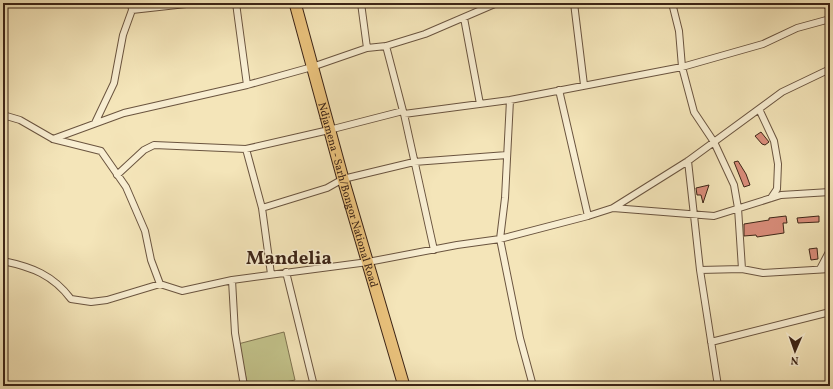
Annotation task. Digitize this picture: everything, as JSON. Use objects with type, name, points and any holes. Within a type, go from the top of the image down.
[{"type":"highway","name":"Ndjamena - Sarh/Bongor National Road","points":[[295,3],[329,130],[404,386]]},
{"type":"street","points":[[96,123],[114,83],[123,35],[132,10],[131,3]]},
{"type":"street","points":[[132,10],[195,3]]},
{"type":"street","points":[[237,3],[247,85]]},
{"type":"street","points":[[361,3],[367,48]]},
{"type":"street","points":[[53,139],[124,113],[247,85],[312,67],[367,48],[386,46],[424,34],[497,3],[504,3]]},
{"type":"street","points":[[574,3],[584,85]]},
{"type":"street","points":[[672,3],[679,31],[682,67],[694,112],[714,142],[734,185],[738,208],[742,269]]},
{"type":"street","points":[[825,3],[830,9]]},
{"type":"street","points":[[464,18],[480,104]]},
{"type":"street","points":[[117,175],[144,150],[154,145],[246,149],[404,112],[510,100],[682,67],[763,44],[797,28],[830,19]]},
{"type":"street","points":[[386,46],[404,112],[434,250]]},
{"type":"street","points":[[3,261],[23,265],[47,276],[63,288],[72,299],[91,302],[107,300],[160,284],[182,291],[232,280],[368,262],[457,245],[500,240],[613,208],[688,161],[782,92],[830,69]]},
{"type":"street","points":[[559,90],[588,216]]},
{"type":"street","points":[[510,100],[505,198],[500,240],[520,338],[533,386]]},
{"type":"street","points":[[759,109],[774,141],[778,164],[777,189],[771,198]]},
{"type":"street","points":[[3,115],[20,120],[53,139],[101,151],[126,186],[145,231],[151,260],[160,284]]},
{"type":"street","points":[[246,149],[262,208],[271,274]]},
{"type":"street","points":[[262,208],[327,188],[343,179],[414,162],[507,155]]},
{"type":"street","points":[[688,161],[700,270],[718,386]]},
{"type":"street","points":[[613,208],[714,216],[781,195],[830,192]]},
{"type":"street","points":[[820,269],[830,250]]},
{"type":"street","points":[[700,270],[742,269],[763,273],[830,269]]},
{"type":"street","points":[[286,272],[314,386]]},
{"type":"street","points":[[232,280],[236,333],[244,386]]},
{"type":"street","points":[[711,342],[830,312]]},
{"type":"green space","points":[[284,332],[295,380],[266,386],[248,386],[238,344]]},
{"type":"building","points":[[761,132],[769,142],[765,145],[762,144],[755,136]]},
{"type":"building","points":[[738,161],[746,174],[750,185],[744,187],[734,162]]},
{"type":"building","points":[[709,185],[703,203],[701,195],[697,195],[696,188]]},
{"type":"building","points":[[786,216],[787,223],[783,223],[784,233],[757,237],[756,235],[744,236],[744,224],[769,220],[769,218]]},
{"type":"building","points":[[819,216],[819,222],[798,223],[797,218]]},
{"type":"building","points":[[817,248],[818,259],[811,260],[809,249]]},
{"type":"district","name":"Mandelia","points":[[289,257]]}]
